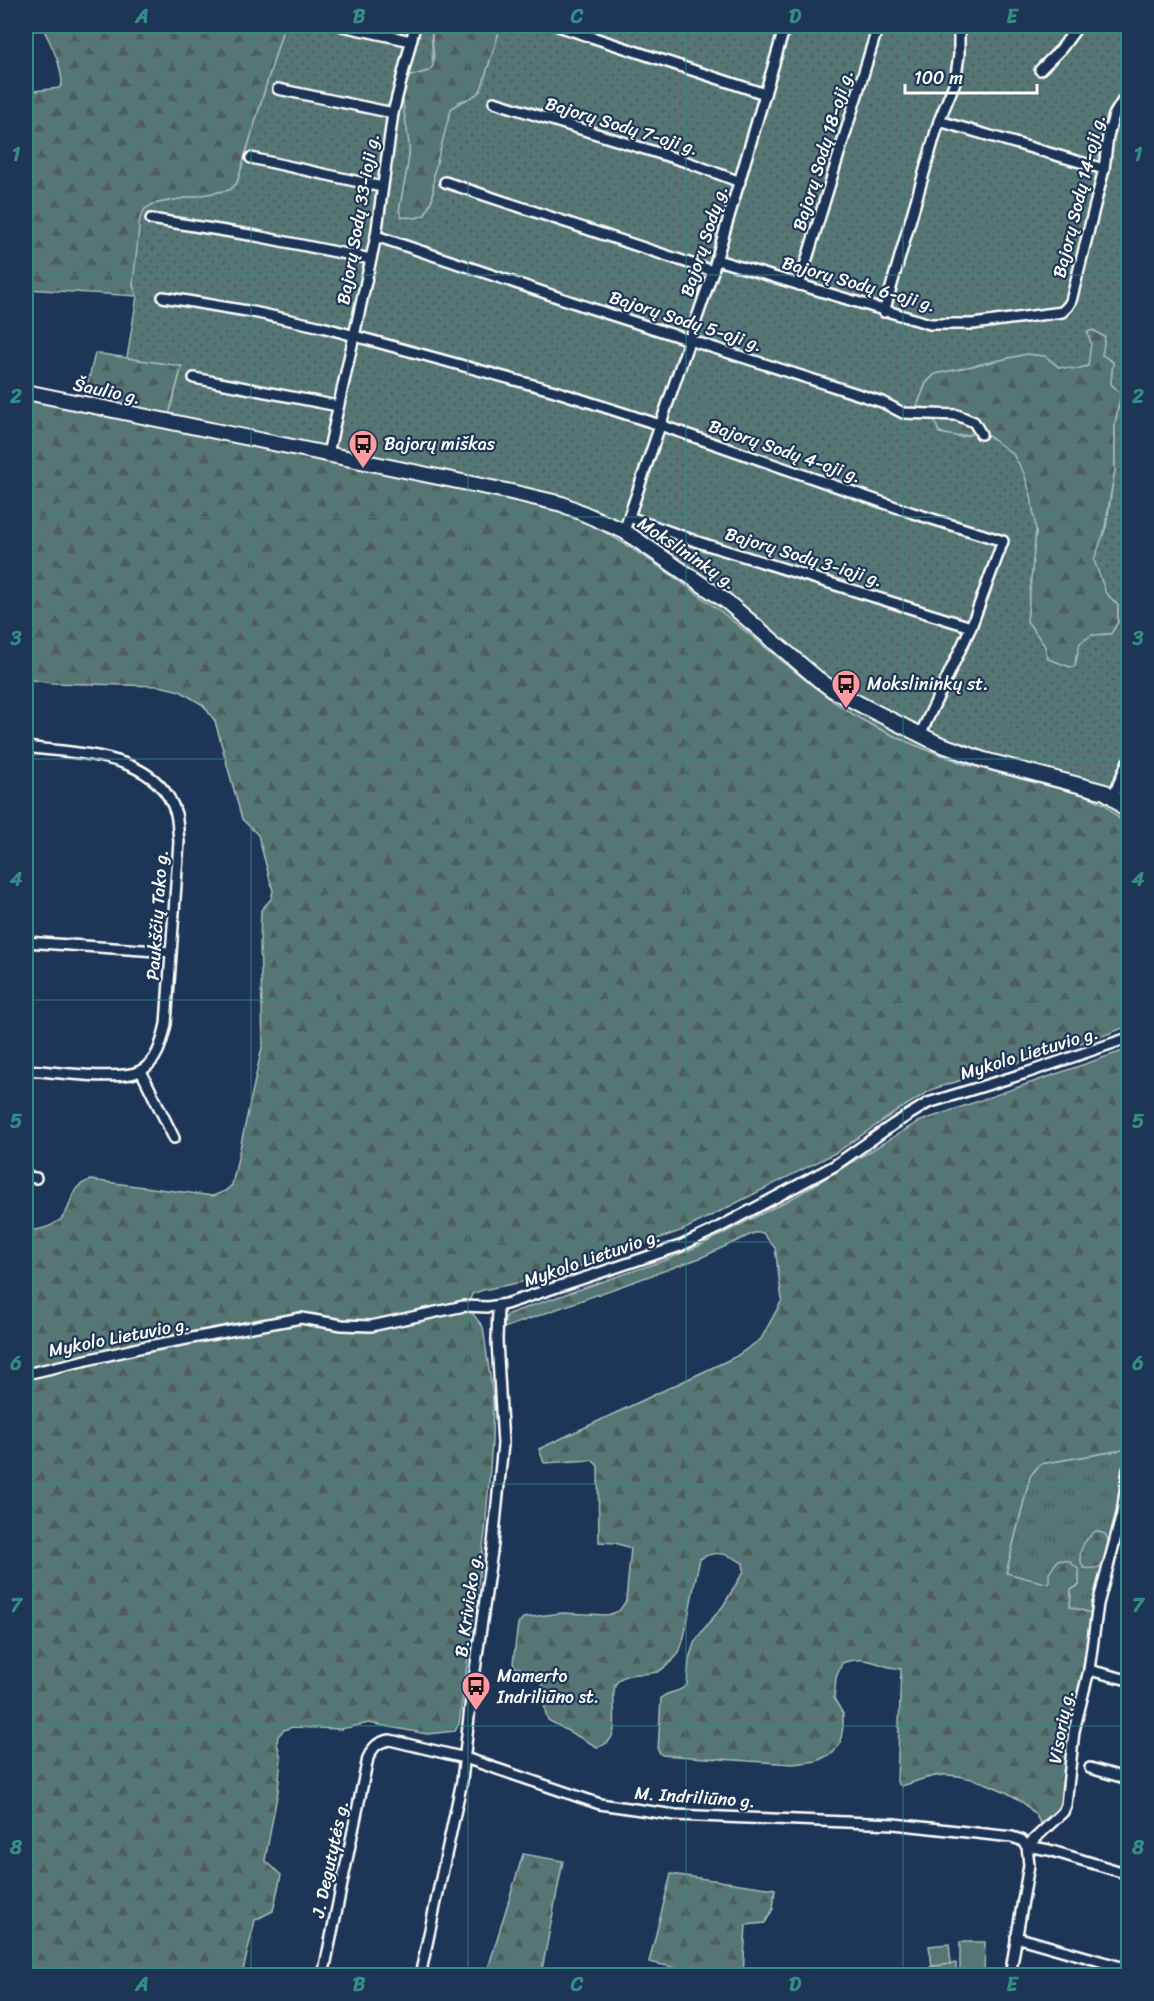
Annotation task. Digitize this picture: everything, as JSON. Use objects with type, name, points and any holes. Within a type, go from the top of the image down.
[{"type":"street","points":[[342,26],[411,41]]},
{"type":"street","name":"Bajorų Sodų 33-ioji g.","points":[[328,454],[376,236],[393,113],[415,26]]},
{"type":"street","points":[[558,26],[765,94]]},
{"type":"street","name":"Bajorų Sodų g.","points":[[624,531],[717,260],[785,26]]},
{"type":"street","name":"Bajorų Sodų 18-oji g.","points":[[800,285],[878,26]]},
{"type":"street","points":[[884,312],[939,122],[955,82],[959,55],[958,26]]},
{"type":"street","points":[[1040,70],[1061,49],[1078,26]]},
{"type":"street","points":[[278,89],[393,113]]},
{"type":"street","name":"Bajorų Sodų 14-oji g.","points":[[1066,309],[1071,301],[1104,169],[1108,136],[1114,115],[1128,92]]},
{"type":"street","name":"Bajorų Sodų 7-oji g.","points":[[494,102],[690,163],[740,183]]},
{"type":"street","points":[[939,122],[1104,169]]},
{"type":"street","points":[[251,158],[382,188]]},
{"type":"street","points":[[446,182],[713,271]]},
{"type":"street","points":[[151,219],[256,236],[371,259]]},
{"type":"street","name":"Bajorų Sodų 5-oji g.","points":[[376,236],[586,307],[882,402],[903,413],[957,416],[974,422],[981,434]]},
{"type":"street","name":"Bajorų Sodų 6-oji g.","points":[[717,260],[930,324],[973,324],[1058,313],[1066,309]]},
{"type":"street","name":"Bajorų Sodų 4-oji g.","points":[[163,297],[253,312],[354,336],[555,391],[913,513],[1003,541],[971,627],[920,735]]},
{"type":"street","points":[[194,378],[338,406]]},
{"type":"street","name":"Šaulio g.","points":[[26,392],[180,425]]},
{"type":"street","name":"Mokslininkų g.","points":[[180,425],[562,504],[624,531],[726,601],[833,690],[938,743],[984,760],[1090,788],[1113,797],[1128,812]]},
{"type":"street","name":"Bajorų Sodų 3-ioji g.","points":[[629,517],[701,543],[971,627]]},
{"type":"street","name":"Paukščių Tako g.","points":[[26,747],[103,758],[128,764],[146,773],[165,792],[176,814],[179,842],[167,1016],[162,1040],[154,1059],[141,1071]]},
{"type":"street","points":[[1113,797],[1128,761]]},
{"type":"street","points":[[26,942],[171,952]]},
{"type":"street","name":"Mykolo Lietuvio g.","points":[[26,1374],[143,1347],[301,1318],[342,1326],[371,1326],[464,1306],[498,1306],[680,1246],[712,1231],[834,1166],[928,1103],[1128,1038]]},
{"type":"street","points":[[26,1070],[112,1076],[141,1071],[174,1138]]},
{"type":"street","points":[[26,1177],[36,1178]]},
{"type":"street","name":"B. Krivicko g.","points":[[420,1976],[450,1842],[465,1758],[471,1698],[493,1544],[503,1423],[497,1352],[498,1306]]},
{"type":"street","name":"Visorių g.","points":[[1027,1846],[1063,1812],[1065,1805],[1074,1731],[1089,1670],[1098,1604],[1124,1524],[1128,1470]]},
{"type":"street","points":[[1089,1670],[1128,1680]]},
{"type":"street","name":"M. Indriliūno g.","points":[[371,1750],[382,1741],[390,1740],[465,1758],[579,1798],[644,1812],[687,1816],[894,1824],[1012,1837],[1021,1840],[1027,1846],[1049,1850],[1128,1874]]},
{"type":"street","name":"J. Degutytės g.","points":[[323,1976],[371,1750]]},
{"type":"street","points":[[1090,1768],[1128,1779]]},
{"type":"street","points":[[1010,1976],[1029,1865],[1027,1846]]},
{"type":"street","points":[[1016,1937],[1128,1969]]},
{"type":"green space","points":[[42,26],[284,26],[237,183],[230,190],[153,204],[133,285],[137,296],[26,289],[26,92],[59,88],[62,84],[58,61]]},
{"type":"green space","points":[[284,26],[431,26],[433,66],[428,71],[410,76],[403,95],[409,154],[399,211],[402,217],[416,218],[425,215],[433,197],[434,173],[451,109],[481,90],[501,26],[1128,26],[1128,828],[1105,804],[1088,796],[965,763],[877,728],[827,697],[675,577],[609,535],[568,514],[554,509],[166,427],[182,366],[127,358],[137,296],[133,285],[140,218],[145,209],[153,204],[230,190],[237,183]],"holes":[[[1093,330],[1105,337],[1102,355],[1113,362],[1111,384],[1121,394],[1115,424],[1115,470],[1106,527],[1094,560],[1106,593],[1118,605],[1118,622],[1111,634],[1092,635],[1080,643],[1075,666],[1070,667],[1048,659],[1045,646],[1027,621],[1036,530],[1031,496],[1024,473],[1013,454],[982,431],[962,437],[939,433],[935,421],[915,411],[926,383],[935,374],[1027,354],[1045,356],[1059,367],[1076,369],[1088,366],[1091,343],[1087,332]]]},
{"type":"green space","points":[[431,26],[501,26],[481,90],[476,96],[458,102],[434,173],[433,197],[425,215],[416,218],[402,217],[399,211],[409,154],[403,95],[410,76],[428,71],[434,59]]},
{"type":"green space","points":[[1093,330],[1105,337],[1113,362],[1111,384],[1121,393],[1115,424],[1115,470],[1103,538],[1106,593],[1118,605],[1118,622],[1111,634],[1092,635],[1076,655],[1075,666],[1070,667],[1048,659],[1044,646],[1027,621],[1036,530],[997,443],[982,431],[960,436],[945,434],[938,431],[915,411],[926,383],[935,374],[1027,354],[1045,356],[1059,367],[1076,369],[1088,366],[1087,332]]},
{"type":"green space","points":[[95,353],[182,366],[166,426],[554,509],[590,523],[634,549],[714,605],[817,689],[875,727],[964,764],[1088,796],[1105,804],[1128,828],[1128,1026],[1100,1037],[933,1089],[837,1152],[683,1230],[552,1276],[472,1294],[469,1302],[473,1314],[483,1327],[493,1397],[492,1442],[485,1532],[459,1724],[455,1731],[427,1734],[369,1723],[341,1729],[292,1727],[284,1730],[278,1736],[277,1743],[281,1758],[278,1791],[265,1860],[281,1875],[273,1911],[255,1920],[242,1975],[26,1975],[26,1231],[53,1225],[61,1219],[74,1192],[83,1183],[91,1180],[213,1196],[232,1185],[263,1043],[261,910],[271,899],[273,891],[258,835],[242,819],[215,721],[203,705],[180,691],[159,686],[51,683],[26,679],[26,397],[82,408]]},
{"type":"green space","points":[[1128,1049],[1128,1449],[1040,1464],[1030,1476],[1006,1573],[1049,1584],[1049,1573],[1058,1560],[1069,1561],[1079,1570],[1079,1585],[1071,1590],[1070,1607],[1095,1614],[1067,1744],[1061,1803],[1056,1811],[1040,1823],[1025,1804],[1013,1796],[1000,1789],[959,1776],[936,1776],[901,1786],[897,1782],[901,1669],[867,1660],[842,1663],[836,1678],[834,1698],[843,1714],[840,1743],[833,1753],[817,1761],[793,1764],[662,1755],[658,1751],[661,1698],[687,1685],[689,1659],[694,1643],[723,1606],[744,1571],[743,1563],[717,1553],[700,1559],[684,1638],[676,1656],[666,1667],[657,1672],[627,1676],[618,1681],[615,1686],[614,1730],[606,1744],[597,1747],[548,1720],[539,1674],[515,1667],[513,1663],[518,1624],[523,1618],[562,1613],[608,1615],[619,1611],[626,1601],[631,1548],[615,1543],[599,1542],[598,1466],[592,1460],[544,1463],[539,1449],[735,1357],[761,1339],[782,1300],[775,1248],[763,1233],[754,1233],[700,1258],[504,1328],[508,1314],[668,1259],[701,1245],[796,1196],[918,1122]]},
{"type":"green space","points":[[1128,1449],[1128,1481],[1095,1614],[1070,1607],[1071,1590],[1079,1585],[1079,1570],[1049,1585],[1006,1573],[1030,1476],[1040,1464]]},
{"type":"green space","points":[[1096,1531],[1105,1534],[1110,1554],[1108,1560],[1099,1567],[1084,1568],[1080,1553],[1084,1543]]},
{"type":"green space","points":[[523,1854],[563,1861],[541,1975],[486,1975]]},
{"type":"green space","points":[[671,1874],[775,1889],[773,1909],[765,1923],[746,1925],[743,1975],[708,1975],[649,1962]]},
{"type":"green space","points":[[960,1942],[985,1942],[984,1975],[960,1975]]},
{"type":"green space","points":[[949,1944],[951,1964],[932,1966],[929,1946]]},
{"type":"green space","points":[[956,1963],[956,1975],[931,1975],[930,1967]]},
{"type":"place","name":"Bajorų miškas","points":[[363,470]]},
{"type":"place","name":"Mokslininkų st.","points":[[846,710]]},
{"type":"place","name":"Mamerto Indriliūno st.","points":[[476,1712]]}]
